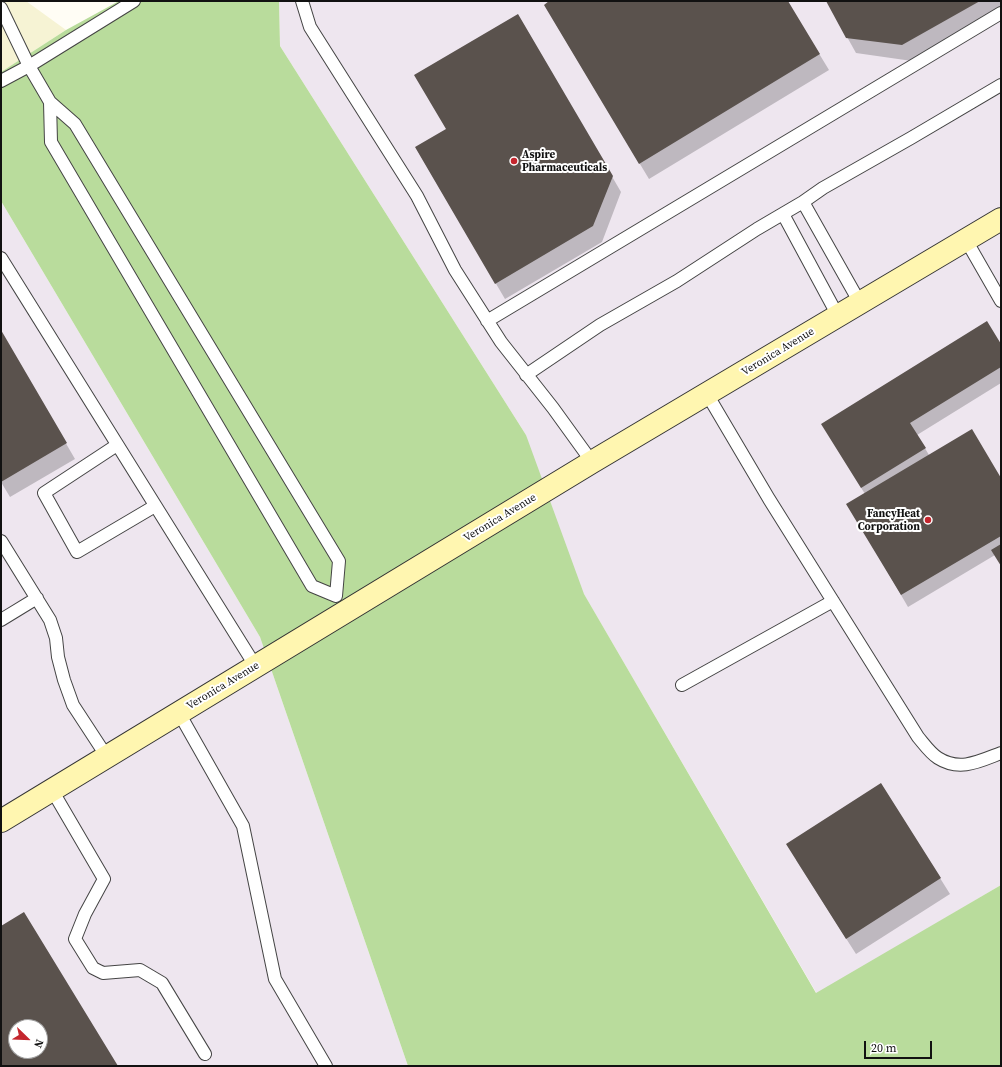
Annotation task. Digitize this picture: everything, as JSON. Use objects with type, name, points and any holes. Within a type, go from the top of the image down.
[{"type":"street","name":"Veronica Avenue","points":[[1,821],[256,667],[340,605],[592,462],[1001,219]]},
{"type":"lane","points":[[1,82],[134,1]]},
{"type":"lane","points":[[302,1],[310,27],[417,196],[455,270],[487,321],[501,342],[553,408],[592,462]]},
{"type":"lane","points":[[1,8],[29,66],[50,102],[75,124],[339,562],[340,605]]},
{"type":"lane","points":[[487,321],[1001,14]]},
{"type":"lane","points":[[526,374],[600,325],[677,281],[823,188],[1001,85]]},
{"type":"lane","points":[[50,102],[51,142],[312,586],[340,605]]},
{"type":"lane","points":[[802,202],[860,303]]},
{"type":"lane","points":[[783,214],[838,316]]},
{"type":"lane","points":[[966,240],[1001,301]]},
{"type":"lane","points":[[1,258],[256,667]]},
{"type":"lane","points":[[707,394],[769,499],[918,737],[937,757],[953,764],[970,764],[1001,753]]},
{"type":"lane","points":[[117,445],[44,493],[77,552],[155,506]]},
{"type":"lane","points":[[1,541],[50,620],[56,638],[58,657],[64,680],[73,705],[107,757]]},
{"type":"lane","points":[[1,620],[37,598]]},
{"type":"lane","points":[[682,685],[832,601]]},
{"type":"lane","points":[[179,713],[243,826],[275,979],[326,1066]]},
{"type":"lane","points":[[52,790],[104,879],[85,914],[75,939],[93,968],[103,973],[140,970],[162,983],[205,1054]]},
{"type":"shaded area","points":[[1,1],[26,1],[66,30],[1,72]]},
{"type":"shaded area","points":[[279,1],[1001,1],[1001,885],[817,994],[539,517],[526,435],[280,46]]},
{"type":"shaded area","points":[[1,201],[260,637],[408,1066],[1,1066]]},
{"type":"green space","points":[[119,1],[279,1],[280,46],[526,435],[584,594],[816,993],[1001,885],[1001,1066],[408,1066],[260,637],[1,201],[1,72],[66,30]]},
{"type":"building","name":"Aspire Pharmaceuticals","points":[[549,1],[788,1],[820,54],[639,164],[544,5]]},
{"type":"building","points":[[826,1],[980,1],[902,45],[846,38]]},
{"type":"building","name":"Aspire Pharmaceuticals","points":[[518,14],[613,176],[593,226],[495,284],[415,147],[446,129],[414,75]]},
{"type":"building","name":"FancyHeat Corporation","points":[[987,321],[1001,344],[1001,367],[910,423],[926,448],[861,488],[821,424]]},
{"type":"building","points":[[1,330],[67,443],[1,482]]},
{"type":"building","name":"FancyHeat Corporation","points":[[972,429],[1001,478],[1001,536],[901,595],[846,504]]},
{"type":"building","points":[[1001,544],[1001,566],[991,550]]},
{"type":"building","points":[[881,783],[941,878],[846,939],[786,844]]},
{"type":"building","points":[[24,912],[118,1066],[1,1066],[1,926]]},
{"type":"place","name":"Aspire Pharmaceuticals","points":[[514,161]]},
{"type":"place","name":"FancyHeat Corporation","points":[[928,520]]}]
